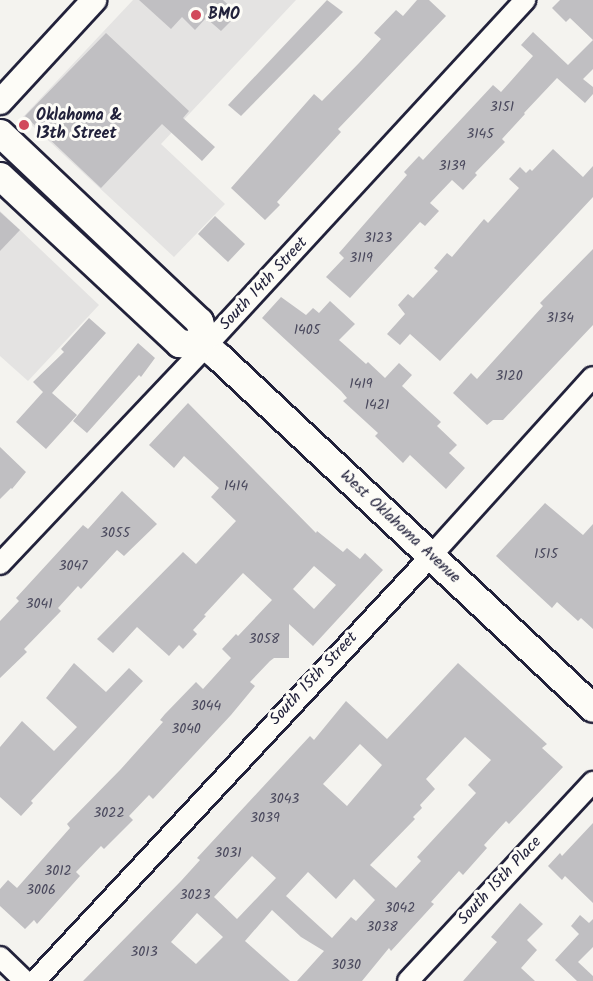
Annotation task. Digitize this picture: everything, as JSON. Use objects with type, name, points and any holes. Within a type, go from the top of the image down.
[{"type":"main road","name":"West Oklahoma Avenue","points":[[0,133],[199,321],[206,346],[593,708]]},
{"type":"main road","points":[[0,176],[179,343],[206,346]]},
{"type":"street","points":[[0,102],[94,0]]},
{"type":"street","name":"South 14th Street","points":[[0,564],[206,346],[525,0]]},
{"type":"street","name":"South 15th Street","points":[[35,981],[431,556],[593,377]]},
{"type":"street","name":"South 15th Place","points":[[408,981],[593,782]]},
{"type":"street","points":[[0,957],[25,981]]},
{"type":"shaded area","points":[[133,0],[296,0],[161,144],[225,204],[174,257],[23,117]]},
{"type":"shaded area","points":[[0,211],[99,305],[28,381],[0,356]]},
{"type":"building","name":"BMO","points":[[139,0],[223,0],[238,14],[221,31],[206,18],[195,30],[182,17],[171,29]]},
{"type":"building","points":[[327,0],[343,12],[241,116],[228,105]]},
{"type":"building","points":[[417,0],[429,0],[446,16],[338,129],[341,132],[277,202],[280,205],[265,220],[231,188],[314,94],[322,101],[359,63],[381,39],[374,33],[396,10],[403,16]]},
{"type":"building","points":[[560,0],[593,0],[593,40],[570,18],[566,22],[552,8]]},
{"type":"building","points":[[533,32],[568,65],[593,40],[593,69],[583,79],[593,87],[593,94],[585,103],[557,78],[502,139],[505,142],[475,173],[477,175],[463,190],[452,180],[430,203],[439,211],[425,226],[420,222],[350,298],[326,277],[344,258],[339,253],[407,175],[404,172],[419,156],[423,160],[493,85],[501,92],[533,56],[521,45]]},
{"type":"building","points":[[106,33],[189,111],[183,118],[215,147],[202,161],[162,124],[101,188],[25,116]]},
{"type":"building","points":[[553,149],[583,177],[593,166],[593,197],[440,361],[410,334],[400,345],[387,334],[405,314],[398,305],[408,294],[413,298],[438,271],[434,268],[447,253],[452,257],[484,219],[488,223],[519,188],[509,179],[520,167],[526,173],[530,169],[532,171]]},
{"type":"building","points":[[0,212],[20,230],[0,251]]},
{"type":"building","points":[[215,216],[245,244],[228,262],[198,234]]},
{"type":"building","points":[[593,249],[593,325],[503,420],[493,420],[487,425],[453,393],[471,373],[477,379],[543,306],[540,303]]},
{"type":"building","points":[[281,297],[306,315],[313,308],[319,313],[330,301],[355,324],[339,340],[385,378],[399,363],[412,375],[402,386],[441,422],[437,426],[457,445],[449,453],[465,468],[446,489],[410,455],[403,463],[375,436],[378,433],[343,401],[347,398],[341,391],[262,318]]},
{"type":"building","points":[[89,318],[106,333],[52,393],[77,415],[46,449],[16,422],[43,392],[33,382],[64,352],[61,349]]},
{"type":"building","points":[[138,343],[155,358],[141,377],[139,375],[87,433],[73,421]]},
{"type":"building","points":[[188,403],[316,533],[317,531],[343,552],[347,548],[360,559],[365,553],[383,570],[313,646],[289,624],[289,658],[274,658],[270,661],[250,682],[255,686],[231,715],[153,799],[149,795],[129,816],[133,820],[104,849],[101,846],[76,872],[80,876],[37,924],[34,920],[25,929],[0,906],[0,889],[8,880],[17,888],[70,828],[67,824],[163,722],[160,720],[165,714],[196,682],[203,689],[231,658],[222,649],[236,634],[238,636],[272,600],[243,573],[204,615],[206,616],[193,630],[197,634],[183,649],[179,645],[169,656],[137,627],[113,653],[97,639],[183,552],[196,564],[236,521],[211,497],[219,488],[184,456],[174,468],[149,445]],"holes":[[[314,566],[336,585],[314,609],[293,589]]]},
{"type":"building","points":[[0,447],[26,472],[0,499]]},
{"type":"building","points":[[122,491],[157,524],[124,556],[117,550],[81,589],[78,586],[58,608],[61,611],[24,649],[27,652],[0,678],[0,621],[19,601],[16,598],[83,525],[88,529]]},
{"type":"building","points":[[545,503],[583,535],[593,524],[593,629],[581,618],[578,621],[557,602],[552,608],[496,556]]},
{"type":"building","points":[[74,663],[106,692],[129,668],[143,681],[31,801],[33,803],[21,816],[0,797],[0,747],[22,721],[54,751],[77,727],[46,698]]},
{"type":"building","points":[[458,663],[547,744],[542,748],[563,767],[509,824],[506,821],[484,845],[487,848],[463,875],[459,871],[431,902],[434,904],[391,951],[389,948],[362,981],[297,981],[324,951],[301,937],[272,910],[245,941],[290,981],[83,981],[181,881],[200,860],[197,858],[310,736],[314,740],[346,701],[387,739]],"holes":[[[465,737],[491,760],[468,785],[476,793],[417,857],[421,861],[396,888],[370,865],[415,819],[413,817],[422,808],[420,805],[435,789],[426,779]],[[360,744],[382,765],[347,806],[323,784]],[[252,856],[276,878],[237,919],[214,897]],[[308,872],[336,899],[354,879],[375,900],[356,921],[351,917],[332,938],[286,896]],[[197,913],[223,937],[196,964],[171,942]]]},
{"type":"building","points":[[593,823],[593,903],[565,876],[562,880],[548,866],[560,853],[562,856]]},
{"type":"building","points":[[520,903],[543,924],[527,940],[537,950],[521,968],[535,981],[463,981],[497,942],[491,937]]},
{"type":"building","points":[[580,915],[589,923],[593,919],[593,947],[578,962],[593,976],[593,981],[577,981],[555,960],[579,934],[571,926]]},
{"type":"place","name":"BMO","points":[[196,15]]},
{"type":"place","name":"Oklahoma & 13th Street","points":[[24,125]]}]
